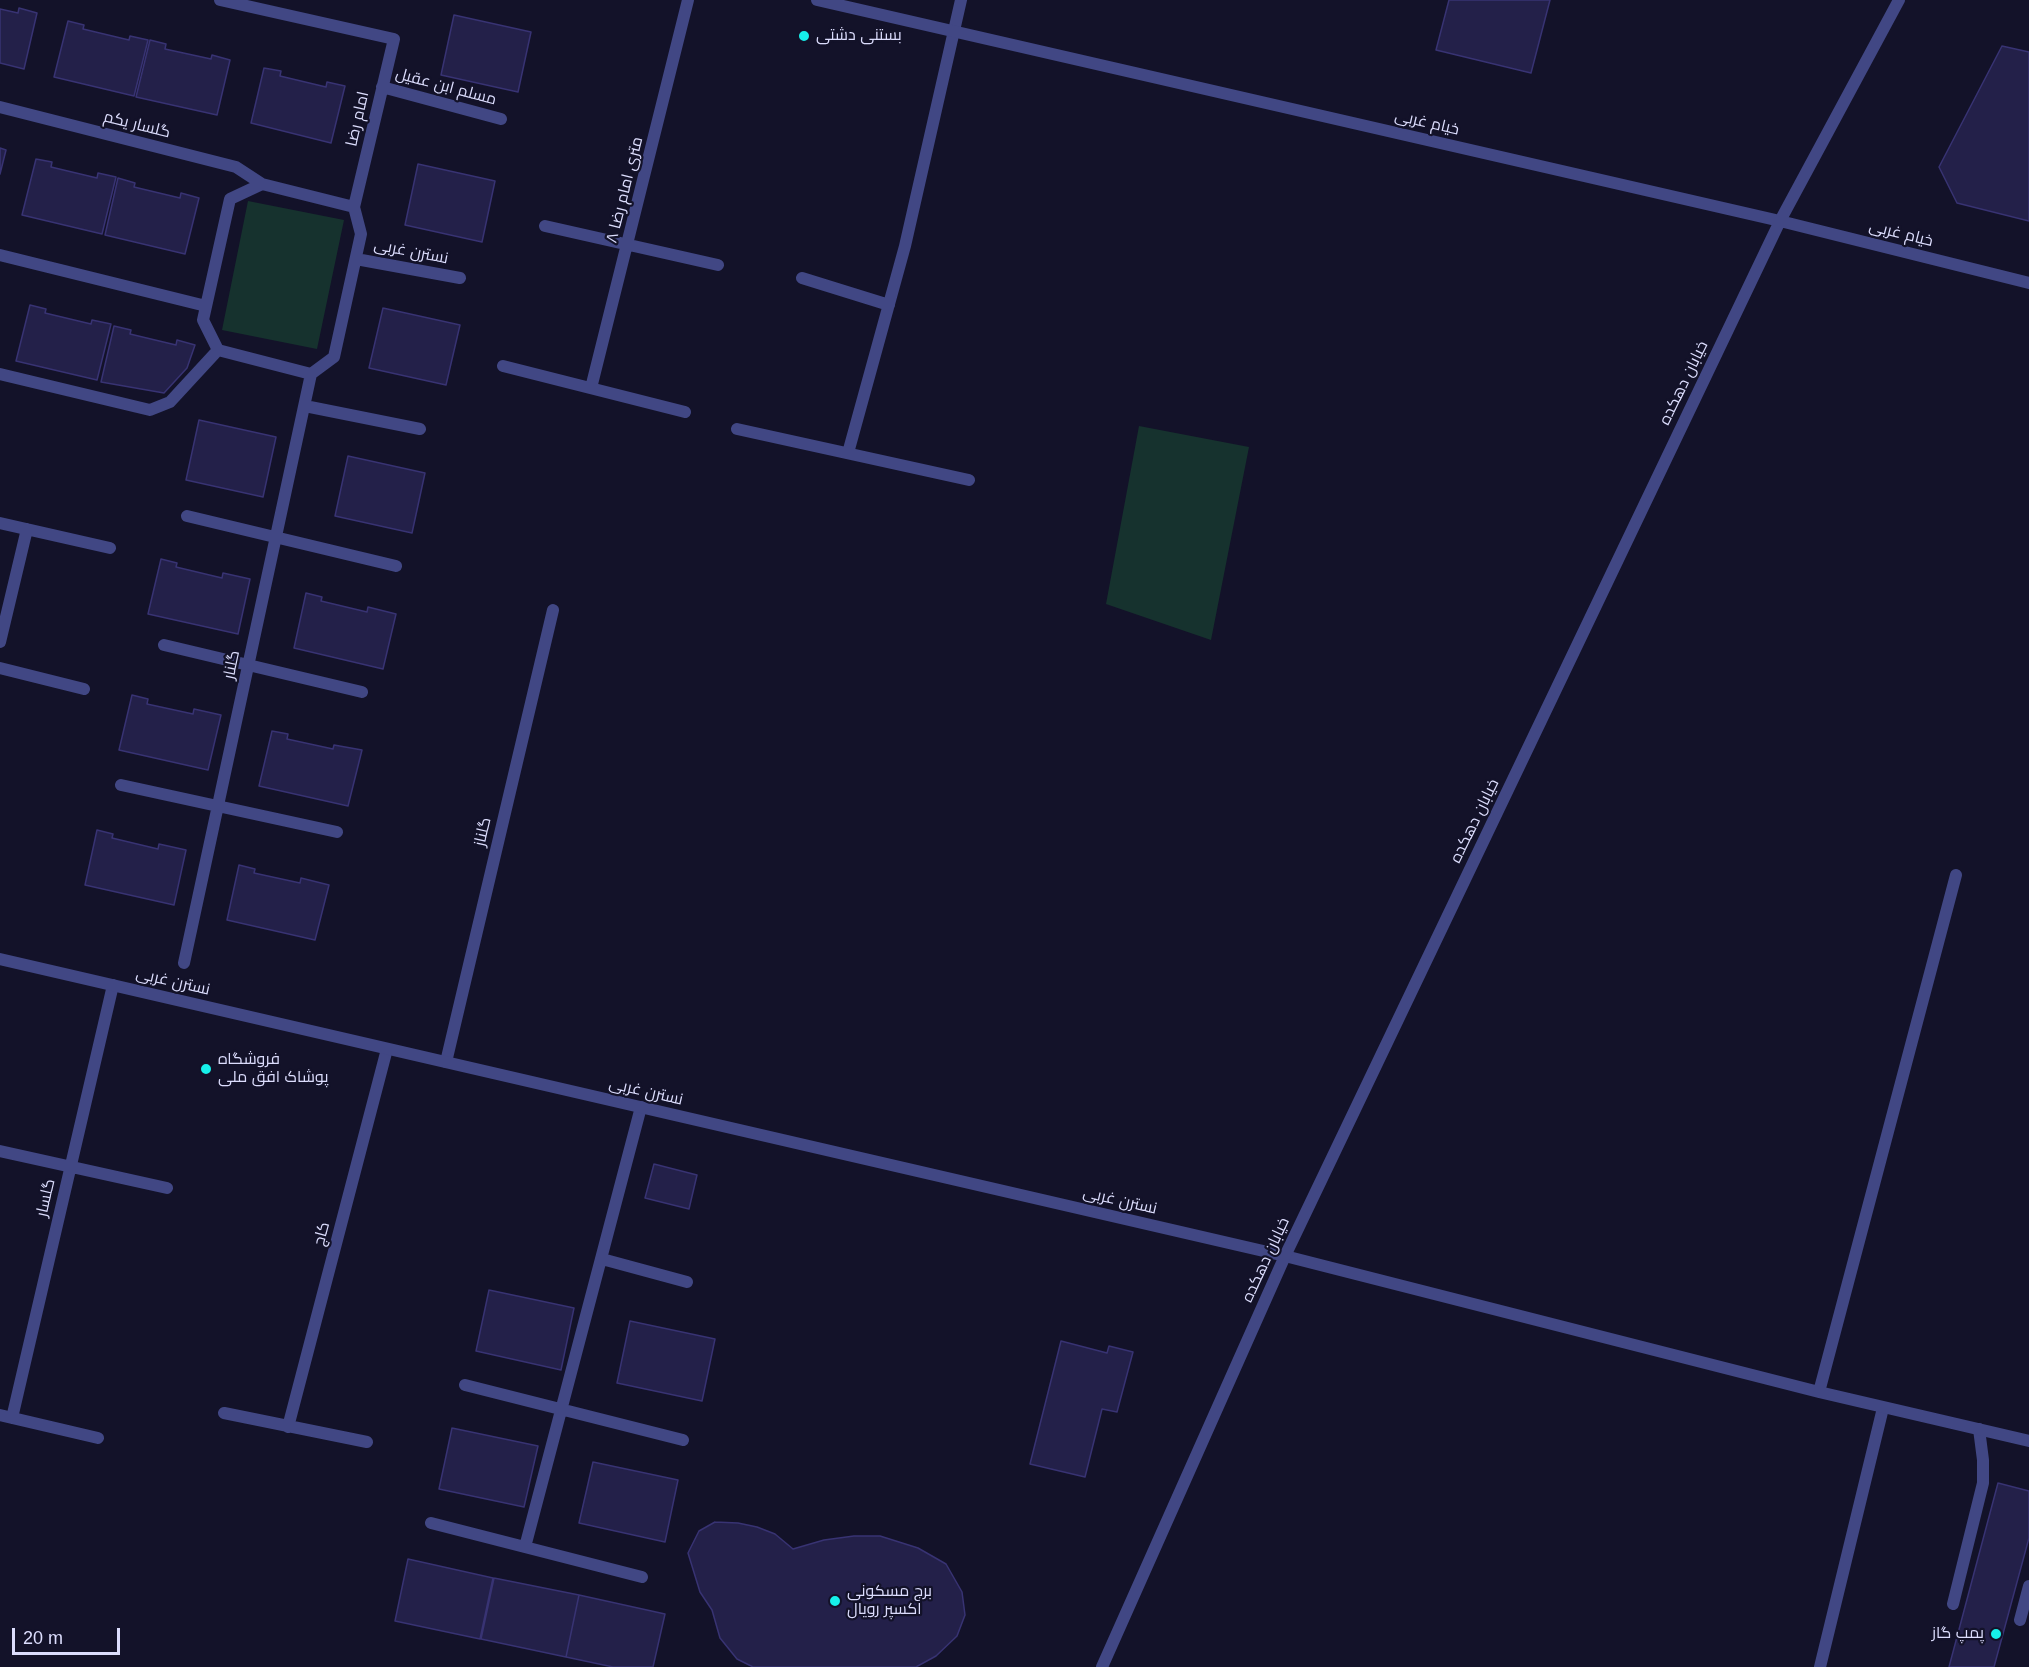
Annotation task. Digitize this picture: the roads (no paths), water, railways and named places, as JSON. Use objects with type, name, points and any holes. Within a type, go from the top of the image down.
[{"type":"street","name":"امام رضا","points":[[220,0],[394,39],[354,207]]},
{"type":"street","name":"۸ متری امام رضا","points":[[591,388],[688,0]]},
{"type":"street","name":"خیام غربی","points":[[818,0],[1780,221],[2029,283]]},
{"type":"street","points":[[848,453],[905,246],[961,0]]},
{"type":"street","name":"خیابان دهکده","points":[[1102,1667],[1286,1256],[1780,221],[1899,0]]},
{"type":"street","name":"مسلم ابن عقیل","points":[[382,87],[501,119]]},
{"type":"street","name":"گلسار یکم","points":[[0,107],[236,167],[262,184]]},
{"type":"street","points":[[262,184],[354,207],[361,234],[334,357],[311,374],[218,350],[203,320],[230,199],[262,184]]},
{"type":"street","points":[[545,226],[718,265]]},
{"type":"street","points":[[0,255],[206,306]]},
{"type":"street","name":"نسترن غربی","points":[[356,259],[460,278]]},
{"type":"street","points":[[802,278],[889,305]]},
{"type":"street","points":[[0,374],[150,410],[170,402],[218,350]]},
{"type":"street","points":[[503,366],[685,412]]},
{"type":"street","name":"گلنار","points":[[184,963],[311,374]]},
{"type":"street","points":[[305,406],[420,429]]},
{"type":"street","points":[[737,429],[969,480]]},
{"type":"street","points":[[187,516],[396,566]]},
{"type":"street","points":[[0,523],[110,548]]},
{"type":"street","points":[[0,642],[27,529]]},
{"type":"street","name":"گلناز","points":[[446,1062],[553,610]]},
{"type":"street","points":[[164,645],[362,692]]},
{"type":"street","points":[[0,668],[84,689]]},
{"type":"street","points":[[121,785],[337,832]]},
{"type":"street","points":[[1819,1392],[1956,875]]},
{"type":"street","name":"نسترن غربی","points":[[0,959],[1286,1256],[1883,1408],[2029,1441]]},
{"type":"street","name":"گلسار","points":[[6,1416],[70,1166],[113,985]]},
{"type":"street","name":"کاج","points":[[288,1427],[387,1049]]},
{"type":"street","points":[[525,1547],[641,1107]]},
{"type":"street","points":[[0,1151],[167,1188]]},
{"type":"street","points":[[602,1259],[687,1282]]},
{"type":"street","points":[[465,1385],[683,1440]]},
{"type":"street","points":[[1820,1667],[1883,1408]]},
{"type":"street","points":[[224,1413],[367,1442]]},
{"type":"street","points":[[6,1416],[98,1438]]},
{"type":"street","points":[[1953,1604],[1983,1483],[1979,1429]]},
{"type":"street","points":[[431,1523],[642,1576]]},
{"type":"street","points":[[2020,1620],[2029,1586]]},
{"type":"place","name":"بستنی دشتی","points":[[804,36]]},
{"type":"place","name":"فروشگاه پوشاک افق ملی","points":[[206,1069]]},
{"type":"place","name":"برج مسکونی اکسپر رویال","points":[[835,1601]]},
{"type":"place","name":"پمپ گاز","points":[[1996,1634]]}]
